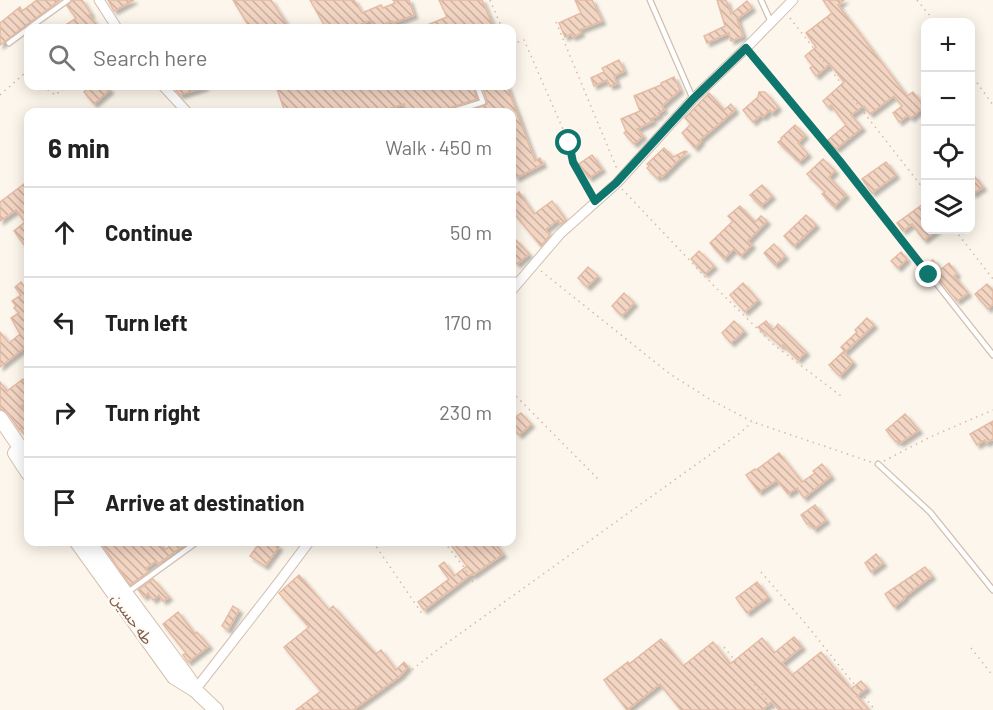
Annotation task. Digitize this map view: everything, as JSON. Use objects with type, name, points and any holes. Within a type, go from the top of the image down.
[{"type":"main road","points":[[0,418],[24,453]]},
{"type":"main road","points":[[0,432],[24,466]]},
{"type":"main road","name":"طه حسين","points":[[80,546],[174,677],[195,690],[216,710]]},
{"type":"main road","name":"طه حسين","points":[[96,546],[126,594],[195,690]]},
{"type":"street","points":[[99,0],[114,24]]},
{"type":"street","points":[[516,285],[560,234],[616,183],[693,99],[793,0]]},
{"type":"street","points":[[167,90],[183,108]]},
{"type":"street","points":[[195,690],[306,546]]},
{"type":"lane","points":[[36,24],[68,0]]},
{"type":"lane","points":[[650,0],[693,99]]},
{"type":"lane","points":[[761,0],[771,22]]},
{"type":"lane","points":[[9,43],[24,32]]},
{"type":"lane","points":[[746,48],[839,160],[993,355]]},
{"type":"lane","points":[[464,108],[483,102],[478,90]]},
{"type":"lane","points":[[878,464],[930,512],[993,590]]},
{"type":"lane","points":[[126,594],[192,546]]},
{"type":"path","points":[[490,0],[500,24]]},
{"type":"path","points":[[917,0],[931,18]]},
{"type":"path","points":[[784,10],[921,186]]},
{"type":"path","points":[[556,22],[617,168],[616,183],[774,345],[841,396]]},
{"type":"path","points":[[516,43],[524,40],[569,143],[573,162],[595,201]]},
{"type":"path","points":[[0,95],[24,74]]},
{"type":"path","points":[[975,80],[993,105]]},
{"type":"path","points":[[48,90],[55,95],[62,90]]},
{"type":"path","points":[[173,97],[197,90]]},
{"type":"path","points":[[958,234],[993,279]]},
{"type":"path","points":[[534,265],[670,374],[711,400],[753,422],[878,464],[930,437],[993,410]]},
{"type":"path","points":[[516,396],[598,479]]},
{"type":"path","points":[[360,710],[440,648],[753,422]]},
{"type":"path","points":[[376,546],[423,615]]},
{"type":"path","points":[[447,546],[474,582]]},
{"type":"path","points":[[761,572],[875,710]]},
{"type":"path","points":[[723,647],[775,710]]},
{"type":"path","points":[[971,648],[993,676]]},
{"type":"building","points":[[37,0],[60,0],[28,24],[24,24],[24,27],[0,45],[0,23],[20,7],[22,11]]},
{"type":"building","points":[[72,0],[82,0],[96,24],[67,24],[76,18],[67,6]]},
{"type":"building","points":[[108,0],[134,0],[114,11]]},
{"type":"building","points":[[233,0],[271,0],[286,24],[248,24]]},
{"type":"building","points":[[310,0],[354,0],[362,13],[381,5],[383,8],[395,3],[393,0],[409,0],[414,15],[385,24],[373,24],[371,20],[362,24],[324,24]]},
{"type":"building","points":[[439,0],[482,0],[492,24],[430,24],[447,17]]},
{"type":"building","points":[[575,0],[592,0],[602,21],[579,30],[581,33],[573,37],[571,34],[565,37],[559,23],[581,13]]},
{"type":"building","points":[[717,0],[726,0],[731,14],[747,1],[752,8],[737,19],[743,36],[731,41],[729,33],[707,43],[704,36],[725,26]]},
{"type":"building","points":[[823,0],[844,0],[838,5],[907,96],[913,92],[921,103],[921,110],[911,118],[908,115],[899,122],[893,113],[902,106],[894,96],[870,114],[864,106],[851,115],[862,128],[836,149],[828,140],[846,125],[831,105],[828,107],[823,101],[844,82],[830,64],[816,76],[810,68],[813,66],[805,56],[816,47],[806,33],[832,13]]},
{"type":"building","points":[[619,60],[624,71],[614,76],[617,84],[610,86],[607,80],[594,86],[591,78],[604,72],[602,68]]},
{"type":"building","points":[[674,77],[680,90],[662,106],[664,110],[651,119],[653,121],[637,129],[643,136],[634,144],[624,133],[626,131],[621,119],[640,111],[634,96]]},
{"type":"building","points":[[86,90],[110,90],[94,104],[84,92]]},
{"type":"building","points":[[176,90],[196,90],[180,95]]},
{"type":"building","points":[[277,90],[474,90],[477,99],[450,108],[405,108],[404,104],[392,108],[284,108]]},
{"type":"building","points":[[483,90],[508,90],[515,108],[476,108],[487,104]]},
{"type":"building","points":[[759,92],[765,92],[778,107],[772,113],[770,110],[753,122],[743,110],[758,97]]},
{"type":"building","points":[[709,93],[724,110],[731,104],[735,110],[700,140],[695,148],[682,133],[691,124],[685,118]]},
{"type":"building","points":[[516,110],[535,161],[540,158],[543,164],[516,178]]},
{"type":"building","points":[[795,125],[805,135],[798,143],[808,154],[799,162],[778,142]]},
{"type":"building","points":[[664,148],[673,157],[687,152],[662,177],[661,175],[657,178],[647,168],[649,166],[647,164]]},
{"type":"building","points":[[592,155],[602,169],[589,178],[579,164]]},
{"type":"building","points":[[823,159],[835,171],[829,177],[846,195],[834,207],[822,194],[825,192],[807,174]]},
{"type":"building","points":[[886,162],[896,175],[872,193],[862,179]]},
{"type":"building","points":[[975,177],[983,187],[975,193]]},
{"type":"building","points":[[24,184],[24,221],[16,210],[0,221],[0,202]]},
{"type":"building","points":[[762,185],[772,196],[761,206],[750,195]]},
{"type":"building","points":[[519,192],[534,214],[552,201],[566,220],[561,224],[558,220],[545,230],[550,235],[541,246],[516,216],[516,195]]},
{"type":"building","points":[[740,206],[755,222],[761,216],[767,221],[748,241],[752,245],[741,256],[734,249],[724,259],[710,243],[733,221],[728,216]]},
{"type":"building","points":[[921,206],[921,234],[932,234],[924,240],[912,224],[903,231],[897,223]]},
{"type":"building","points":[[806,215],[816,225],[794,246],[784,236]]},
{"type":"building","points":[[24,223],[24,245],[14,231]]},
{"type":"building","points":[[516,240],[529,254],[516,263]]},
{"type":"building","points":[[774,244],[785,256],[775,265],[764,253]]},
{"type":"building","points":[[699,251],[714,266],[705,274],[691,259]]},
{"type":"building","points":[[901,252],[907,259],[898,268],[891,261]]},
{"type":"building","points":[[933,260],[940,270],[949,263],[957,274],[954,276],[968,293],[957,301],[927,264]]},
{"type":"building","points":[[588,267],[598,276],[587,287],[578,278]]},
{"type":"building","points":[[21,282],[24,286],[24,348],[0,367],[0,332],[9,343],[20,334],[11,318],[19,313],[12,301],[21,295],[15,287]]},
{"type":"building","points":[[743,283],[758,300],[745,312],[730,295]]},
{"type":"building","points":[[987,284],[993,290],[993,304],[988,309],[975,294]]},
{"type":"building","points":[[624,293],[634,303],[622,316],[612,306]]},
{"type":"building","points":[[867,318],[874,325],[845,352],[841,347],[857,332],[855,330]]},
{"type":"building","points":[[734,321],[744,331],[731,343],[722,333]]},
{"type":"building","points":[[766,321],[773,330],[778,324],[806,352],[798,360],[783,345],[781,346],[758,327]]},
{"type":"building","points":[[843,352],[853,362],[840,376],[829,365]]},
{"type":"building","points":[[23,379],[24,404],[21,406],[24,410],[24,434],[7,412],[0,409],[0,382],[7,391]]},
{"type":"building","points":[[521,413],[531,424],[519,435],[516,432],[516,417]]},
{"type":"building","points":[[905,414],[919,430],[900,443],[898,440],[896,442],[886,430]]},
{"type":"building","points":[[993,421],[993,439],[986,443],[985,440],[977,445],[970,434]]},
{"type":"building","points":[[779,453],[802,482],[815,473],[813,471],[822,464],[831,476],[804,498],[797,488],[788,494],[777,480],[759,492],[746,475]]},
{"type":"building","points":[[815,505],[826,520],[814,529],[801,515]]},
{"type":"building","points":[[103,546],[162,546],[165,550],[170,546],[183,546],[158,564],[156,561],[145,569],[148,572],[130,585]]},
{"type":"building","points":[[257,546],[279,547],[265,566],[250,556]]},
{"type":"building","points":[[452,546],[497,546],[503,554],[424,610],[418,602],[449,579],[439,566],[444,562],[454,576],[467,566]]},
{"type":"building","points":[[876,554],[883,563],[871,572],[865,563]]},
{"type":"building","points":[[925,567],[932,576],[894,607],[885,594]]},
{"type":"building","points":[[299,575],[329,610],[333,606],[376,654],[381,650],[396,670],[404,662],[408,667],[400,676],[353,710],[296,710],[321,691],[284,647],[309,627],[279,593]]},
{"type":"building","points":[[153,579],[169,597],[163,601],[159,595],[153,600],[148,593],[144,597],[138,590]]},
{"type":"building","points":[[757,582],[768,597],[747,613],[736,598]]},
{"type":"building","points":[[233,606],[239,610],[228,630],[222,626]]},
{"type":"building","points":[[178,612],[195,634],[197,632],[209,646],[188,662],[183,655],[186,653],[163,624]]},
{"type":"building","points":[[794,637],[802,647],[782,663],[792,675],[821,652],[851,689],[861,681],[867,688],[857,696],[869,710],[779,710],[772,702],[762,710],[681,710],[660,684],[627,710],[604,680],[661,639],[683,666],[713,642],[730,664],[762,638],[774,653]]},
{"type":"route","points":[[569,143],[573,162],[595,201],[616,183],[693,99],[746,48],[839,160],[929,275]]}]
